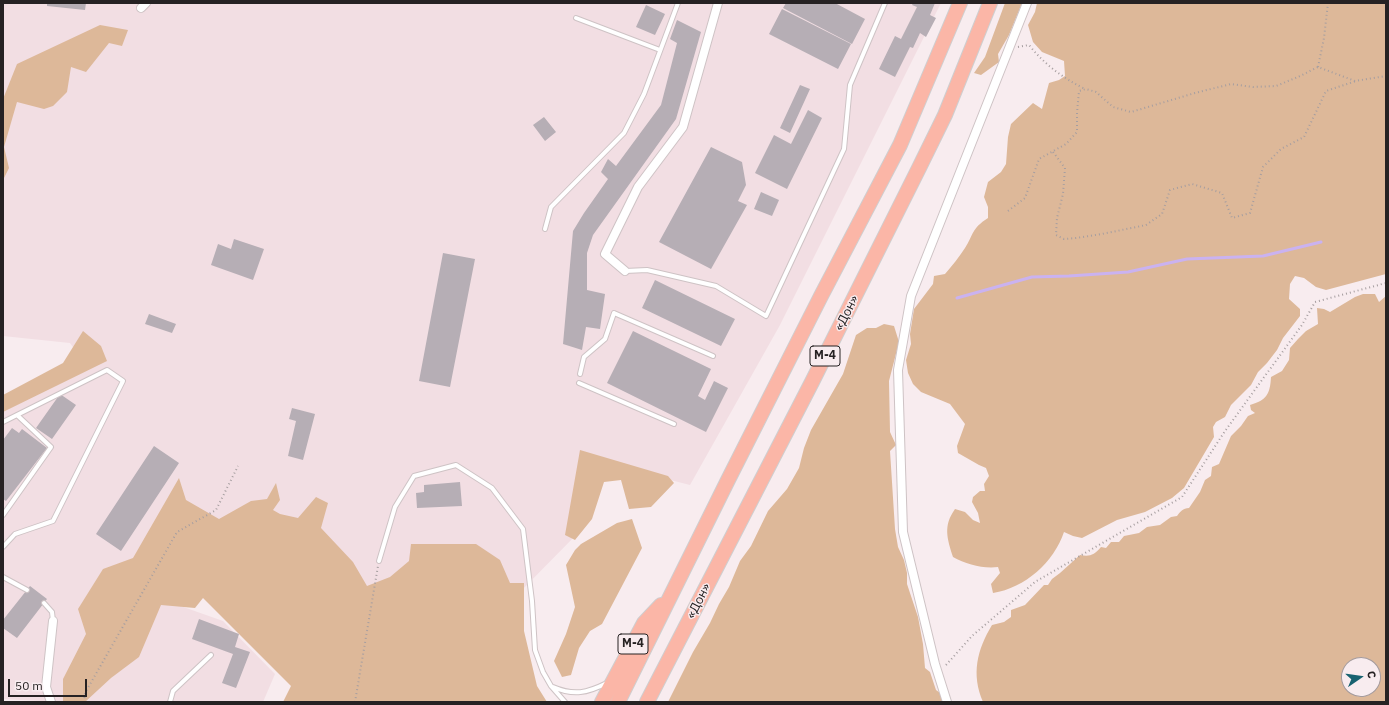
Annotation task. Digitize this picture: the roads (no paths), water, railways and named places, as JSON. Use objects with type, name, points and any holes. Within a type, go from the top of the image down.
[{"type":"highway","name":"М-4","points":[[618,702],[818,303],[900,145],[960,3]]},
{"type":"highway","name":"«Дон»","points":[[647,702],[812,382],[919,168],[945,115],[990,3]]},
{"type":"highway","name":"М-4","points":[[602,702],[644,623],[672,593]]},
{"type":"street","points":[[625,271],[605,254],[638,187],[683,127],[718,3]]},
{"type":"street","points":[[947,702],[938,674],[902,532],[898,370],[911,296],[1027,3]]},
{"type":"street","points":[[51,702],[46,687],[53,621]]},
{"type":"lane","points":[[545,229],[551,207],[624,133],[644,94],[678,3]]},
{"type":"lane","points":[[625,271],[647,270],[716,286],[766,316],[844,149],[850,85],[885,3]]},
{"type":"lane","points":[[576,18],[660,50]]},
{"type":"lane","points":[[580,374],[584,357],[605,339],[614,313],[713,356]]},
{"type":"lane","points":[[3,422],[107,370],[123,381],[53,521],[14,534],[3,547]]},
{"type":"lane","points":[[579,383],[674,424]]},
{"type":"lane","points":[[3,515],[5,506],[51,446],[17,415]]},
{"type":"lane","points":[[379,561],[395,507],[414,476],[456,465],[492,488],[523,529],[532,601],[535,650],[542,672],[550,686],[565,702]]},
{"type":"lane","points":[[3,576],[27,590]]},
{"type":"lane","points":[[44,603],[52,612],[53,621]]},
{"type":"lane","points":[[170,702],[173,691],[211,655]]},
{"type":"lane","points":[[550,686],[566,692],[579,692],[595,689],[615,679]]},
{"type":"waterway","points":[[957,298],[1032,277],[1128,272],[1187,259],[1263,256],[1321,242]]}]
